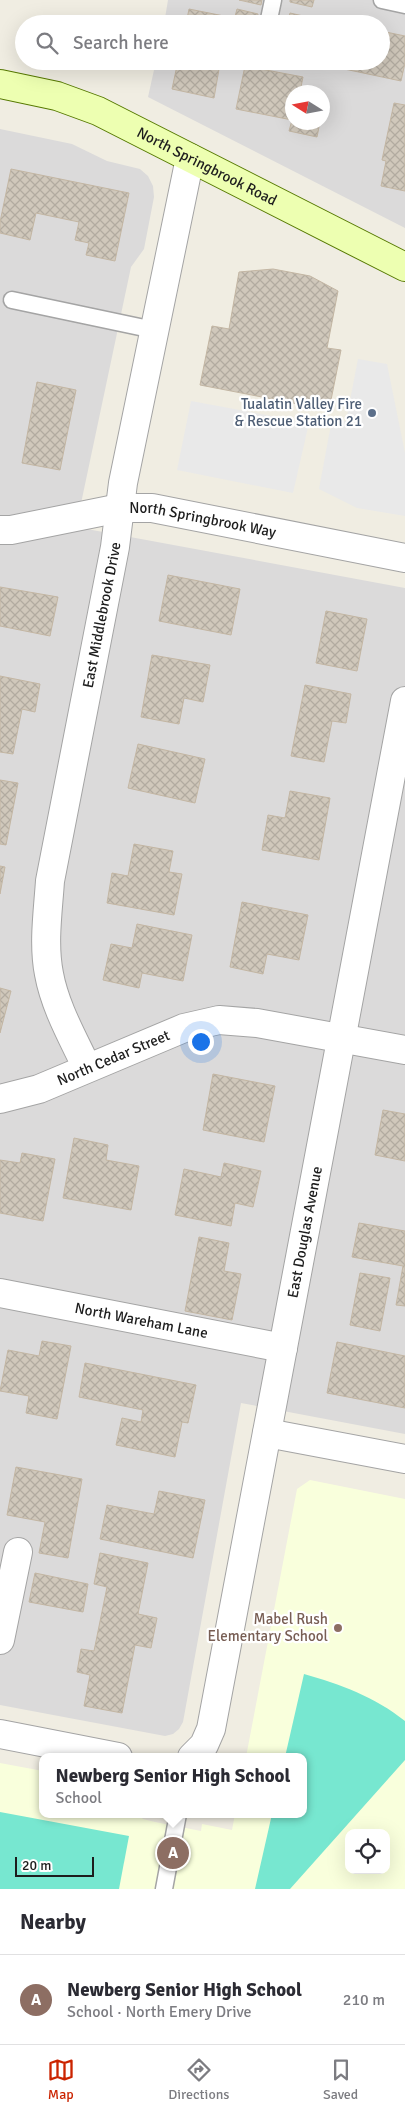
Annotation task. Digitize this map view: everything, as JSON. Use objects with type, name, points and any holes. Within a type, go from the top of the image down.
[{"type":"main road","name":"North Springbrook Road","points":[[0,84],[57,96],[98,111],[405,267]]},
{"type":"street","name":"East Middlebrook Drive","points":[[87,1068],[60,1009],[49,974],[46,932],[50,881],[115,547],[124,476],[190,158]]},
{"type":"street","name":"North Springbrook Way","points":[[0,530],[11,530],[120,508],[152,508],[405,558]]},
{"type":"street","name":"East Douglas Avenue","points":[[196,1753],[204,1745],[211,1730],[405,701]]},
{"type":"street","name":"North Cedar Street","points":[[0,1099],[10,1098],[38,1089],[184,1028],[219,1020],[257,1023],[405,1050]]},
{"type":"street","name":"North Wareham Lane","points":[[0,1293],[283,1348]]},
{"type":"street","points":[[267,1433],[405,1460]]},
{"type":"street","points":[[0,1640],[18,1552]]},
{"type":"street","points":[[0,1734],[97,1753]]},
{"type":"lane","points":[[270,15],[273,0]]},
{"type":"lane","points":[[382,0],[405,5]]},
{"type":"lane","points":[[12,300],[154,330]]},
{"type":"lane","points":[[164,1889],[177,1818]]},
{"type":"shaded area","points":[[168,0],[405,0],[405,228],[148,97],[154,70],[390,70],[390,15],[166,15]]},
{"type":"shaded area","points":[[0,129],[72,144],[107,161],[140,169],[148,176],[153,186],[154,197],[144,249],[131,267],[76,527],[405,588],[405,1434],[241,1403],[183,1722],[173,1734],[165,1736],[0,1705]]},
{"type":"shaded area","points":[[358,359],[387,364],[405,453],[405,516],[357,508],[319,489],[332,419],[346,421]]},
{"type":"shaded area","points":[[191,401],[309,423],[293,493],[177,470]]},
{"type":"shaded area","name":"Mabel Rush Elementary School","points":[[310,1480],[405,1499],[405,1889],[0,1889],[0,1763],[39,1770],[39,1818],[142,1818],[201,1831],[202,1824],[232,1830],[234,1818],[307,1818],[307,1753],[247,1753],[297,1489]]},
{"type":"shaded area","points":[[304,1674],[357,1692],[394,1712],[405,1721],[405,1760],[290,1889],[255,1889],[271,1818],[307,1818],[307,1753],[286,1753]]},
{"type":"shaded area","points":[[0,1812],[129,1836],[119,1889],[0,1889]]},
{"type":"building","points":[[239,0],[262,0],[261,5]]},
{"type":"building","points":[[290,0],[314,0],[312,7],[290,2]]},
{"type":"building","points":[[189,9],[219,15],[188,15]]},
{"type":"building","points":[[237,9],[258,14],[258,15],[235,15]]},
{"type":"building","points":[[390,33],[405,36],[405,63],[401,81],[349,70],[390,70]]},
{"type":"building","points":[[176,70],[219,70],[214,98],[172,89]]},
{"type":"building","points":[[244,70],[266,70],[303,77],[301,85],[285,85],[285,119],[236,109]]},
{"type":"building","points":[[394,103],[405,105],[405,191],[381,186],[386,161],[382,160]]},
{"type":"building","points":[[289,130],[318,130],[317,137]]},
{"type":"building","points":[[11,169],[129,193],[115,261],[86,255],[89,243],[75,240],[79,222],[36,213],[30,240],[0,233],[0,222]]},
{"type":"building","points":[[273,269],[310,276],[338,291],[327,348],[341,350],[329,410],[200,385],[212,326],[229,329],[239,272]]},
{"type":"building","points":[[37,382],[76,390],[60,470],[22,463]]},
{"type":"building","points":[[168,575],[240,589],[231,635],[159,621]]},
{"type":"building","points":[[0,587],[58,597],[50,636],[0,626]]},
{"type":"building","points":[[326,611],[367,619],[357,671],[316,663]]},
{"type":"building","points":[[152,655],[210,665],[203,702],[184,698],[179,724],[141,717]]},
{"type":"building","points":[[0,676],[40,684],[35,712],[22,709],[13,754],[0,752]]},
{"type":"building","points":[[305,685],[351,694],[346,723],[332,721],[324,762],[291,756]]},
{"type":"building","points":[[138,744],[205,759],[195,803],[128,788]]},
{"type":"building","points":[[0,780],[18,783],[6,845],[0,844]]},
{"type":"building","points":[[290,791],[330,798],[319,860],[262,850],[268,815],[285,818]]},
{"type":"building","points":[[134,844],[173,851],[169,872],[182,874],[174,915],[107,903],[112,873],[128,876]]},
{"type":"building","points":[[0,866],[5,867],[0,894]]},
{"type":"building","points":[[242,902],[308,915],[299,960],[267,954],[263,974],[230,967]]},
{"type":"building","points":[[137,924],[192,935],[183,981],[142,973],[139,988],[103,980],[111,944],[132,948]]},
{"type":"building","points":[[0,988],[11,991],[0,1033]]},
{"type":"building","points":[[213,1074],[275,1086],[264,1142],[203,1130]]},
{"type":"building","points":[[383,1110],[405,1114],[405,1161],[375,1155]]},
{"type":"building","points":[[74,1138],[108,1145],[106,1160],[139,1166],[131,1210],[63,1198]]},
{"type":"building","points":[[22,1153],[55,1159],[43,1221],[0,1213],[0,1160],[20,1163]]},
{"type":"building","points":[[224,1163],[261,1171],[253,1207],[235,1203],[231,1226],[175,1215],[184,1169],[221,1177]]},
{"type":"building","points":[[359,1223],[405,1231],[405,1306],[396,1305],[403,1266],[352,1257]]},
{"type":"building","points":[[199,1237],[229,1243],[224,1271],[241,1274],[232,1320],[185,1311]]},
{"type":"building","points":[[360,1273],[390,1278],[380,1331],[350,1325]]},
{"type":"building","points":[[42,1341],[71,1346],[57,1419],[26,1413],[29,1396],[0,1391],[8,1350],[39,1356]]},
{"type":"building","points":[[337,1342],[405,1356],[405,1408],[327,1393]]},
{"type":"building","points":[[85,1363],[196,1385],[188,1423],[182,1422],[175,1457],[116,1445],[122,1418],[141,1422],[143,1410],[79,1397]]},
{"type":"building","points":[[16,1467],[82,1479],[68,1558],[39,1553],[45,1522],[7,1515]]},
{"type":"building","points":[[159,1491],[205,1500],[193,1558],[100,1539],[107,1505],[154,1514]]},
{"type":"building","points":[[100,1553],[148,1563],[138,1614],[157,1618],[151,1648],[135,1645],[122,1713],[84,1706],[90,1675],[77,1672],[81,1649],[94,1651],[107,1587],[94,1584]]},
{"type":"building","points":[[35,1573],[88,1584],[83,1612],[29,1602]]},
{"type":"place","name":"Tualatin Valley Fire & Rescue Station 21","points":[[372,413]]},
{"type":"place","name":"Mabel Rush Elementary School","points":[[338,1628]]},
{"type":"place","name":"Newberg Senior High School","points":[[173,1853]]}]
